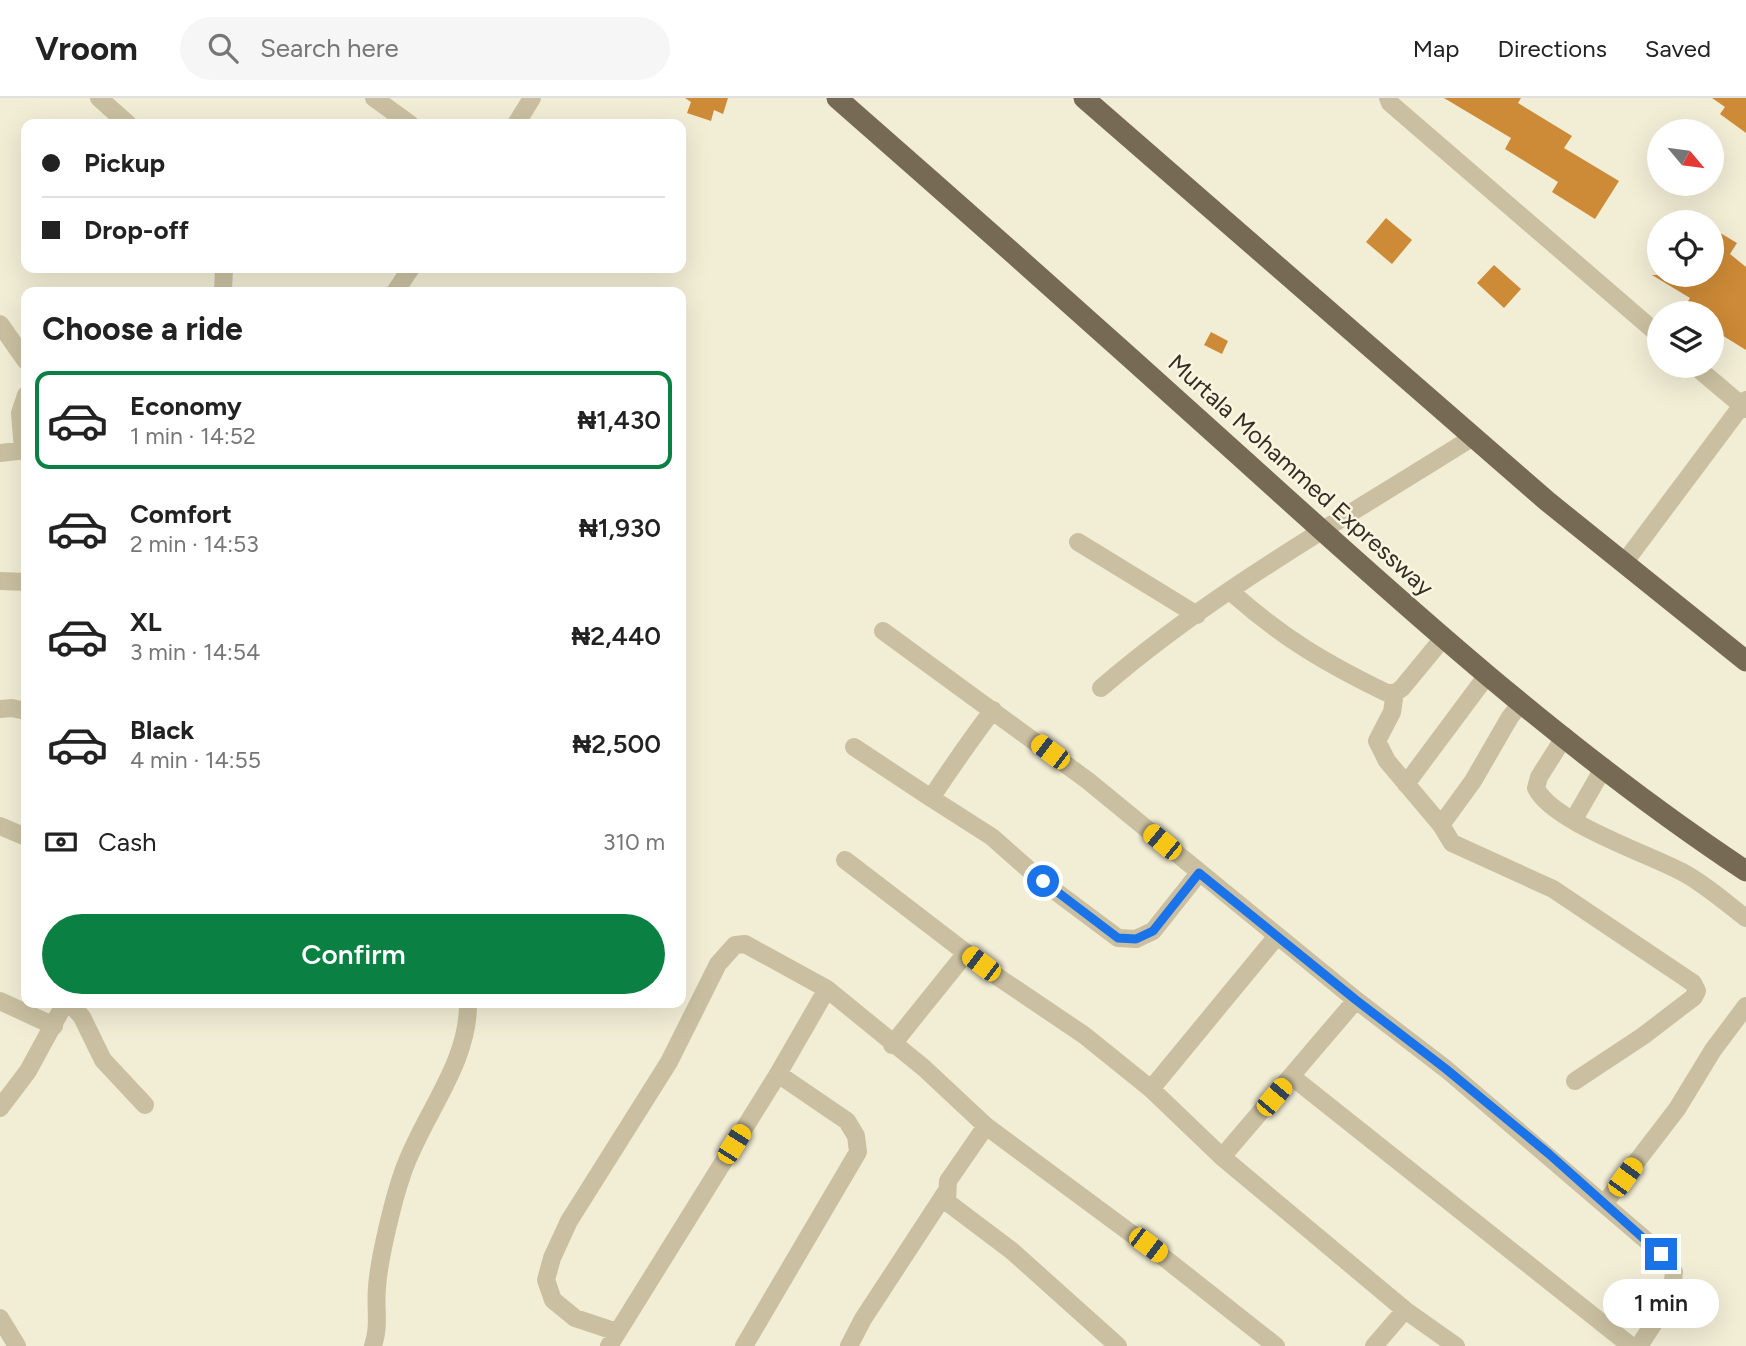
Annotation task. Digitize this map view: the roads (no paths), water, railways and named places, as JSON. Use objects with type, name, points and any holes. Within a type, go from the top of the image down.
[{"type":"main road","name":"Murtala Mohammed Expressway","points":[[837,98],[1026,263],[1322,531],[1444,637],[1675,824],[1746,871]]},
{"type":"main road","points":[[1084,98],[1473,437],[1746,661]]},
{"type":"street","points":[[99,98],[122,119]]},
{"type":"street","points":[[374,98],[403,119]]},
{"type":"street","points":[[519,119],[532,98]]},
{"type":"street","points":[[1388,98],[1390,103],[1647,325]]},
{"type":"street","points":[[0,324],[21,354]]},
{"type":"street","points":[[1624,563],[1745,405],[1710,378]]},
{"type":"street","points":[[1101,688],[1139,655],[1231,592],[1322,531],[1473,437]]},
{"type":"street","points":[[0,453],[21,450]]},
{"type":"street","points":[[1078,542],[1197,615]]},
{"type":"street","points":[[0,581],[21,583]]},
{"type":"street","points":[[1231,592],[1284,637],[1334,667],[1387,693],[1395,693]]},
{"type":"street","points":[[883,631],[1087,780],[1356,1000],[1446,1069],[1661,1254],[1674,1272],[1671,1297],[1639,1346]]},
{"type":"street","points":[[1444,637],[1395,693],[1392,712],[1377,741],[1387,761],[1441,825],[1452,843],[1553,889],[1693,983],[1697,991],[1694,997],[1643,1036],[1575,1081]]},
{"type":"street","points":[[1406,784],[1488,674]]},
{"type":"street","points":[[1441,825],[1473,781],[1510,717],[1522,702]]},
{"type":"street","points":[[0,709],[21,710]]},
{"type":"street","points":[[931,799],[950,774],[962,750],[993,710]]},
{"type":"street","points":[[1565,736],[1539,777],[1536,788],[1541,799],[1577,821],[1579,825],[1686,874],[1746,918]]},
{"type":"street","points":[[854,747],[992,837],[1043,881],[1118,938],[1136,939],[1153,931],[1199,873]]},
{"type":"street","points":[[1577,821],[1577,814],[1604,767]]},
{"type":"street","points":[[0,826],[21,835]]},
{"type":"street","points":[[845,860],[966,953],[1084,1035],[1151,1089],[1222,1157],[1405,1310],[1455,1346]]},
{"type":"street","points":[[1151,1089],[1277,936]]},
{"type":"street","points":[[827,989],[778,1074],[612,1339],[575,1318],[553,1300],[546,1280],[569,1221],[669,1062],[718,964],[735,945],[745,944],[827,989],[892,1045],[925,1068],[986,1126],[1157,1252],[1263,1342]]},
{"type":"street","points":[[892,1045],[966,953]]},
{"type":"street","points":[[1222,1157],[1356,1000]]},
{"type":"street","points":[[0,1001],[54,1026]]},
{"type":"street","points":[[1604,1204],[1676,1109],[1713,1050],[1746,1006]]},
{"type":"street","points":[[0,1108],[28,1071],[65,1008]]},
{"type":"street","points":[[73,1008],[82,1017],[103,1060],[145,1105]]},
{"type":"street","points":[[373,1346],[378,1331],[377,1287],[403,1171],[451,1071],[469,1023],[468,1008]]},
{"type":"street","points":[[744,1346],[858,1152],[856,1136],[847,1121],[778,1074]]},
{"type":"street","points":[[1291,1076],[1443,1200],[1631,1346]]},
{"type":"street","points":[[986,1126],[948,1181],[947,1202],[1012,1251],[1118,1346]]},
{"type":"street","points":[[849,1346],[946,1192]]},
{"type":"street","points":[[1374,1346],[1405,1310]]},
{"type":"street","points":[[0,1318],[17,1346]]}]
